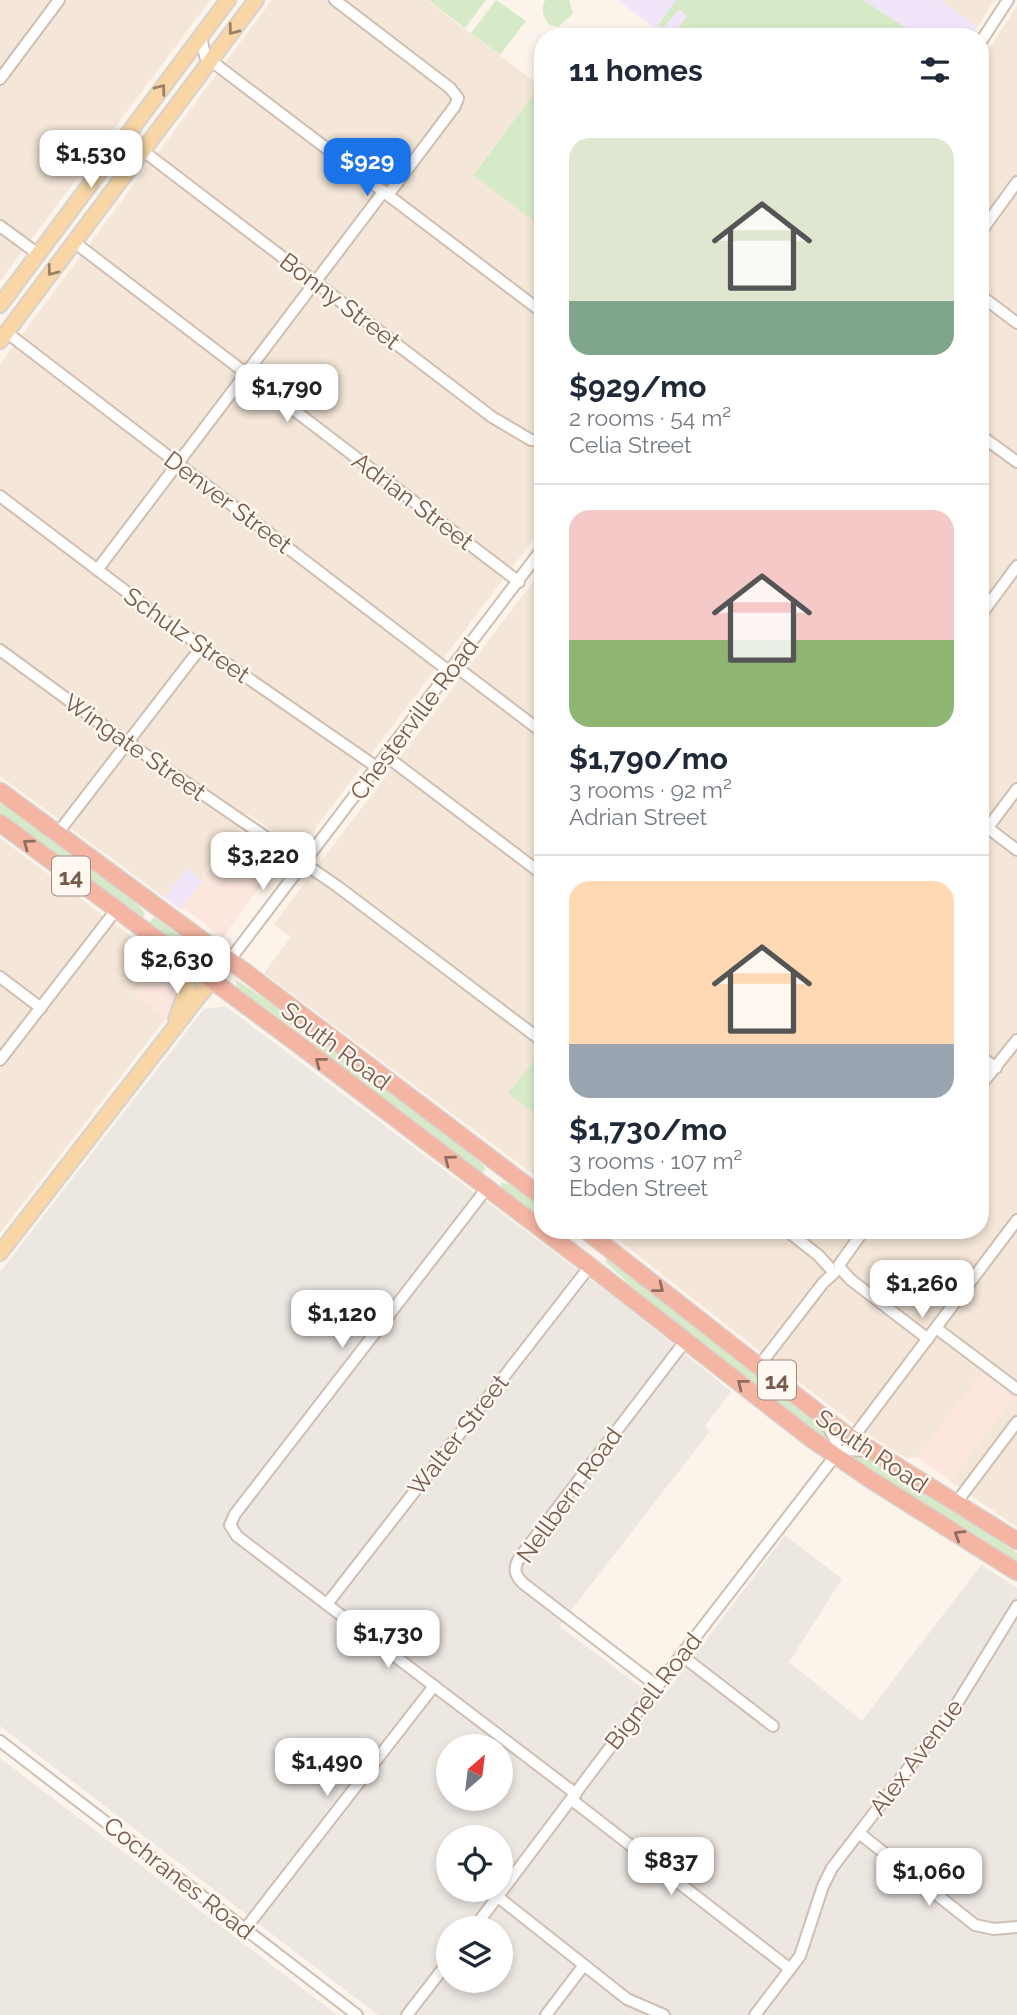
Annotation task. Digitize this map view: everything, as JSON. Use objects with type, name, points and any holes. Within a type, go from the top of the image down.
[{"type":"highway","name":"South Road","points":[[0,791],[534,1191]]},
{"type":"highway","name":"South Road","points":[[0,823],[534,1224]]},
{"type":"highway","points":[[141,929],[157,907]]},
{"type":"highway","points":[[298,1044],[313,1023]]},
{"type":"highway","points":[[487,1188],[503,1167]]},
{"type":"highway","name":"South Road","points":[[554,1239],[836,1454],[1017,1572]]},
{"type":"highway","name":"South Road","points":[[597,1239],[852,1439],[1017,1541]]},
{"type":"highway","points":[[590,1266],[606,1246]]},
{"type":"main road","points":[[0,305],[228,0]]},
{"type":"main road","points":[[3,336],[256,0]]},
{"type":"main road","points":[[91,183],[108,196]]},
{"type":"main road","name":"Chesterville Road","points":[[0,1253],[6,1236],[229,961]]},
{"type":"main road","points":[[170,1033],[187,989],[190,966]]},
{"type":"street","points":[[0,79],[59,0]]},
{"type":"street","points":[[97,570],[314,282],[456,104],[458,98],[450,88],[335,0]]},
{"type":"street","points":[[989,29],[1008,0]]},
{"type":"street","points":[[201,36],[205,56],[534,306]]},
{"type":"street","name":"Bonny Street","points":[[142,150],[492,417],[528,439],[534,439]]},
{"type":"street","points":[[989,221],[1017,183]]},
{"type":"street","points":[[0,226],[38,254]]},
{"type":"street","name":"Adrian Street","points":[[74,242],[519,582]]},
{"type":"street","points":[[989,302],[1017,323]]},
{"type":"street","name":"Denver Street","points":[[3,336],[534,726]]},
{"type":"street","points":[[989,442],[1017,462]]},
{"type":"street","name":"Schulz Street","points":[[0,496],[202,646],[378,768]]},
{"type":"street","name":"Chesterville Road","points":[[229,961],[534,560]]},
{"type":"street","points":[[989,604],[1017,566]]},
{"type":"street","points":[[57,834],[202,646]]},
{"type":"street","name":"Wingate Street","points":[[0,650],[304,863],[534,1035]]},
{"type":"street","points":[[386,756],[534,867]]},
{"type":"street","points":[[989,820],[1017,789]]},
{"type":"street","points":[[989,829],[1017,850]]},
{"type":"street","points":[[0,1060],[116,910]]},
{"type":"street","points":[[0,977],[41,1008]]},
{"type":"street","points":[[989,1076],[1017,1040]]},
{"type":"street","points":[[989,1063],[996,1068]]},
{"type":"street","points":[[487,1188],[235,1514],[230,1525],[237,1536],[434,1686],[790,1969]]},
{"type":"street","points":[[852,1439],[1015,1227]]},
{"type":"street","points":[[798,1239],[928,1339]]},
{"type":"street","points":[[759,1366],[857,1239]]},
{"type":"street","name":"Walter Street","points":[[327,1604],[590,1266]]},
{"type":"street","points":[[936,1328],[1017,1389]]},
{"type":"street","name":"Nellbern Road","points":[[657,1686],[524,1584],[515,1575],[515,1566],[686,1340]]},
{"type":"street","points":[[822,1416],[835,1439],[836,1454],[846,1450],[872,1452]]},
{"type":"street","points":[[956,1503],[1017,1422]]},
{"type":"street","name":"Bignell Road","points":[[513,1877],[836,1454]]},
{"type":"street","name":"Alex Avenue","points":[[755,2015],[800,1956],[827,1877],[953,1710],[1017,1606]]},
{"type":"street","points":[[681,1655],[773,1726]]},
{"type":"street","points":[[245,1929],[434,1686]]},
{"type":"street","name":"Cochranes Road","points":[[0,1741],[357,2015]]},
{"type":"street","points":[[859,1833],[975,1924],[994,1929],[1017,1927]]},
{"type":"street","name":"Bignell Road","points":[[483,1916],[494,1902]]},
{"type":"street","points":[[504,1902],[627,1999],[664,2015]]},
{"type":"street","points":[[546,2015],[584,1965]]},
{"type":"street","points":[[407,2015],[436,1978]]},
{"type":"shaded area","points":[[0,0],[210,0],[0,281]]},
{"type":"shaded area","points":[[272,0],[427,0],[534,81],[534,94],[473,174],[534,221],[534,539],[301,847],[297,847],[248,814],[202,876],[203,881],[187,869],[165,898],[0,776],[0,364]]},
{"type":"shaded area","points":[[618,0],[940,0],[977,27],[976,28],[654,28]]},
{"type":"shaded area","points":[[940,0],[995,0],[977,27]]},
{"type":"shaded area","points":[[1017,6],[1017,1527],[950,1481],[1012,1400],[1012,1396],[982,1373],[917,1457],[906,1458],[870,1436],[804,1386],[617,1239],[989,1239],[989,49]]},
{"type":"shaded area","points":[[534,581],[534,1175],[264,973],[291,937],[274,924]]},
{"type":"shaded area","points":[[237,829],[281,859],[223,937],[185,909],[180,909]]},
{"type":"shaded area","points":[[0,838],[161,959],[133,994],[166,1018],[0,1233]]},
{"type":"shaded area","points":[[187,868],[203,881],[180,909],[165,898]]},
{"type":"shaded area","points":[[161,959],[176,971],[181,980],[166,1018],[133,994]]},
{"type":"shaded area","points":[[225,1006],[619,1301],[731,1391],[705,1426],[710,1431],[559,1626],[660,1701],[785,1535],[842,1579],[789,1662],[862,1721],[981,1565],[1017,1588],[1017,2015],[378,2015],[0,1726],[0,1272],[204,1009]]},
{"type":"shaded area","points":[[981,1373],[1012,1396],[1012,1400],[950,1481],[917,1457]]},
{"type":"shaded area","points":[[0,1758],[337,2015],[0,2015]]},
{"type":"green space","points":[[428,0],[486,0],[465,28]]},
{"type":"green space","points":[[496,0],[526,21],[500,55],[471,33]]},
{"type":"green space","points":[[545,0],[569,0],[573,14],[558,27],[549,25],[543,13]]},
{"type":"green space","points":[[676,0],[863,0],[906,28],[678,28],[687,16],[679,9],[664,27],[657,26]]},
{"type":"green space","points":[[534,94],[534,221],[473,175]]},
{"type":"green space","points":[[0,798],[99,871],[141,908],[145,914],[143,917],[133,914],[0,815]]},
{"type":"green space","points":[[154,917],[203,953],[200,961],[147,926]]},
{"type":"green space","points":[[235,979],[305,1026],[301,1033],[237,988]]},
{"type":"green space","points":[[309,1034],[318,1035],[424,1114],[484,1166],[482,1173],[473,1170],[352,1079],[312,1043]]},
{"type":"green space","points":[[534,1061],[534,1113],[508,1093]]},
{"type":"green space","points":[[501,1182],[522,1189],[534,1199],[534,1216],[501,1189]]},
{"type":"green space","points":[[607,1258],[614,1259],[728,1348],[827,1433],[831,1438],[831,1446],[656,1308],[605,1262]]},
{"type":"green space","points":[[844,1455],[870,1459],[945,1504],[1017,1553],[1017,1563]]}]
